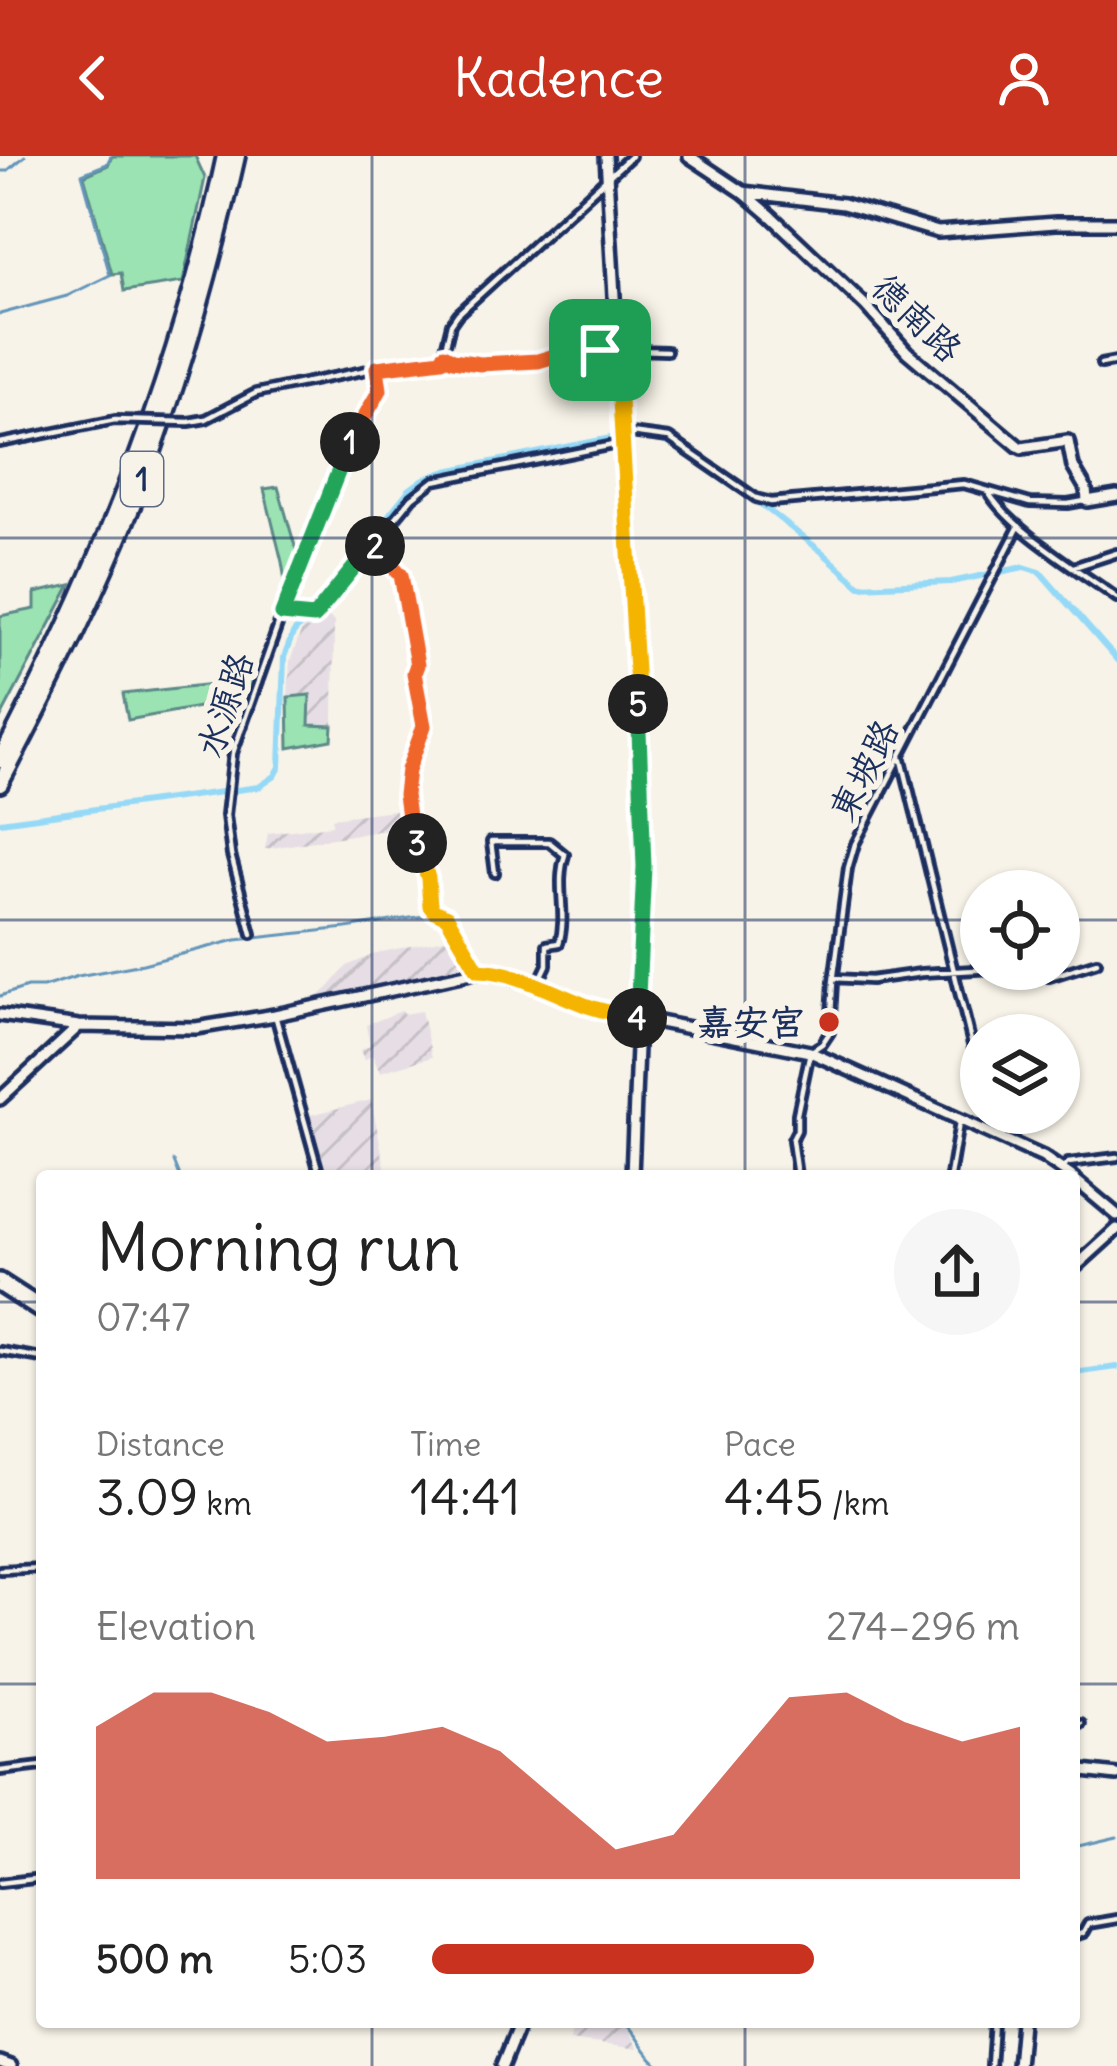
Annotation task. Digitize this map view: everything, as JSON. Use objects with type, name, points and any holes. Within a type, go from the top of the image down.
[{"type":"highway","name":"1","points":[[0,760],[88,580],[155,409],[209,230],[225,156]]},
{"type":"highway","name":"1","points":[[0,784],[71,646],[131,508],[203,295],[237,156]]},
{"type":"street","points":[[606,156],[643,804],[632,1170]]},
{"type":"street","points":[[443,357],[445,340],[458,314],[631,156]]},
{"type":"street","name":"德南路","points":[[689,156],[743,192],[866,306],[907,352],[1018,446],[1068,441],[1087,501]]},
{"type":"street","points":[[743,192],[843,204],[938,232],[1117,223]]},
{"type":"street","points":[[0,442],[115,420],[206,419],[256,393],[443,357],[480,364],[538,361],[571,351],[591,356],[600,350],[668,351]]},
{"type":"street","points":[[1101,364],[1117,361]]},
{"type":"street","name":"水源路","points":[[253,934],[231,855],[226,815],[233,753],[345,454],[380,390],[377,368]]},
{"type":"street","points":[[282,614],[314,617],[412,498],[434,481],[623,436],[647,433],[669,438],[756,498],[771,502],[964,484],[1030,503],[1068,504],[1117,496]]},
{"type":"street","points":[[988,492],[1019,526],[1117,598]]},
{"type":"street","name":"東坡路","points":[[796,1170],[791,1140],[797,1130],[810,1052],[830,1032],[848,868],[855,844],[1019,526]]},
{"type":"street","points":[[373,544],[401,575],[423,711],[424,726],[406,782],[409,824],[428,878],[430,906],[447,917],[478,970]]},
{"type":"street","points":[[1074,567],[1117,553]]},
{"type":"street","points":[[901,757],[964,1014]]},
{"type":"street","points":[[495,873],[491,842],[549,842],[565,855],[558,882],[562,934],[559,943],[547,945],[548,965],[538,984]]},
{"type":"street","points":[[1080,967],[1097,962]]},
{"type":"street","points":[[0,1015],[79,1026],[196,1028],[478,970],[497,972],[580,1004],[810,1052],[1061,1170]]},
{"type":"street","points":[[834,978],[871,980],[960,972]]},
{"type":"street","points":[[274,1015],[318,1170]]},
{"type":"street","points":[[0,1099],[79,1026]]},
{"type":"street","points":[[951,1170],[959,1120]]},
{"type":"street","points":[[1069,1170],[1068,1163],[1117,1157]]},
{"type":"street","points":[[1080,1183],[1117,1215]]},
{"type":"street","points":[[1080,1263],[1117,1229]]},
{"type":"street","points":[[0,1283],[36,1306]]},
{"type":"street","points":[[0,1351],[36,1357]]},
{"type":"street","points":[[0,1570],[36,1568]]},
{"type":"street","points":[[0,1771],[36,1767]]},
{"type":"street","points":[[1080,1768],[1117,1772]]},
{"type":"street","points":[[0,1883],[36,1879]]},
{"type":"street","points":[[1080,1934],[1088,1924],[1117,1919]]},
{"type":"street","points":[[498,2066],[513,2028]]},
{"type":"street","points":[[991,2066],[994,2028]]},
{"type":"street","points":[[1018,2066],[1021,2028]]},
{"type":"street","points":[[0,2062],[11,2066]]},
{"type":"shaded area","points":[[324,611],[334,622],[333,726],[309,726],[310,696],[288,697],[290,661],[303,627]]},
{"type":"shaded area","points":[[402,809],[407,826],[265,849],[268,833]]},
{"type":"shaded area","points":[[454,937],[473,968],[309,1005],[347,966],[377,953]]},
{"type":"shaded area","points":[[401,1011],[421,1011],[432,1057],[380,1072],[372,1055],[364,1060],[360,1050],[370,1046],[366,1025]]},
{"type":"shaded area","points":[[371,1100],[386,1170],[320,1170],[306,1116]]},
{"type":"shaded area","points":[[572,2028],[628,2028],[638,2049],[570,2040]]},
{"type":"green space","points":[[112,156],[195,156],[205,178],[183,282],[124,291],[121,273],[112,274],[84,176],[108,165]]},
{"type":"green space","points":[[278,487],[301,567],[288,599],[264,489]]},
{"type":"green space","points":[[71,585],[0,719],[0,616],[35,609],[35,593]]},
{"type":"green space","points":[[255,676],[248,698],[128,720],[123,694]]},
{"type":"green space","points":[[310,695],[309,725],[333,726],[332,740],[289,748],[288,697]]},
{"type":"waterway","points":[[0,171],[7,171],[25,156]]},
{"type":"waterway","points":[[0,314],[67,296],[110,275],[82,174],[107,164],[111,156]]},
{"type":"waterway","points":[[0,822],[259,787],[280,767],[284,657],[293,634],[409,490],[447,471],[611,438],[653,438],[671,444],[767,509],[860,586],[951,582],[1024,567],[1040,572],[1117,660]]},
{"type":"waterway","points":[[0,996],[236,940],[430,915]]},
{"type":"waterway","points":[[174,1161],[178,1170]]},
{"type":"waterway","points":[[1080,1372],[1117,1367]]},
{"type":"waterway","points":[[32,1566],[36,1566]]},
{"type":"waterway","points":[[8,1768],[36,1764]]},
{"type":"waterway","points":[[1080,1846],[1117,1837]]},
{"type":"waterway","points":[[629,2028],[660,2066]]},
{"type":"waterway","points":[[994,2052],[996,2028]]},
{"type":"place","name":"嘉安宮","points":[[829,1022]]},
{"type":"route","points":[[600,350],[617,350],[635,652],[644,862],[637,1018],[580,1004],[538,984],[478,970],[447,917],[430,906],[428,878],[409,824],[405,795],[408,770],[424,726],[398,570],[373,544],[314,617],[282,614],[345,454],[380,390],[377,368],[442,360],[444,355],[480,364],[538,361],[571,351],[591,356],[600,350]]}]
